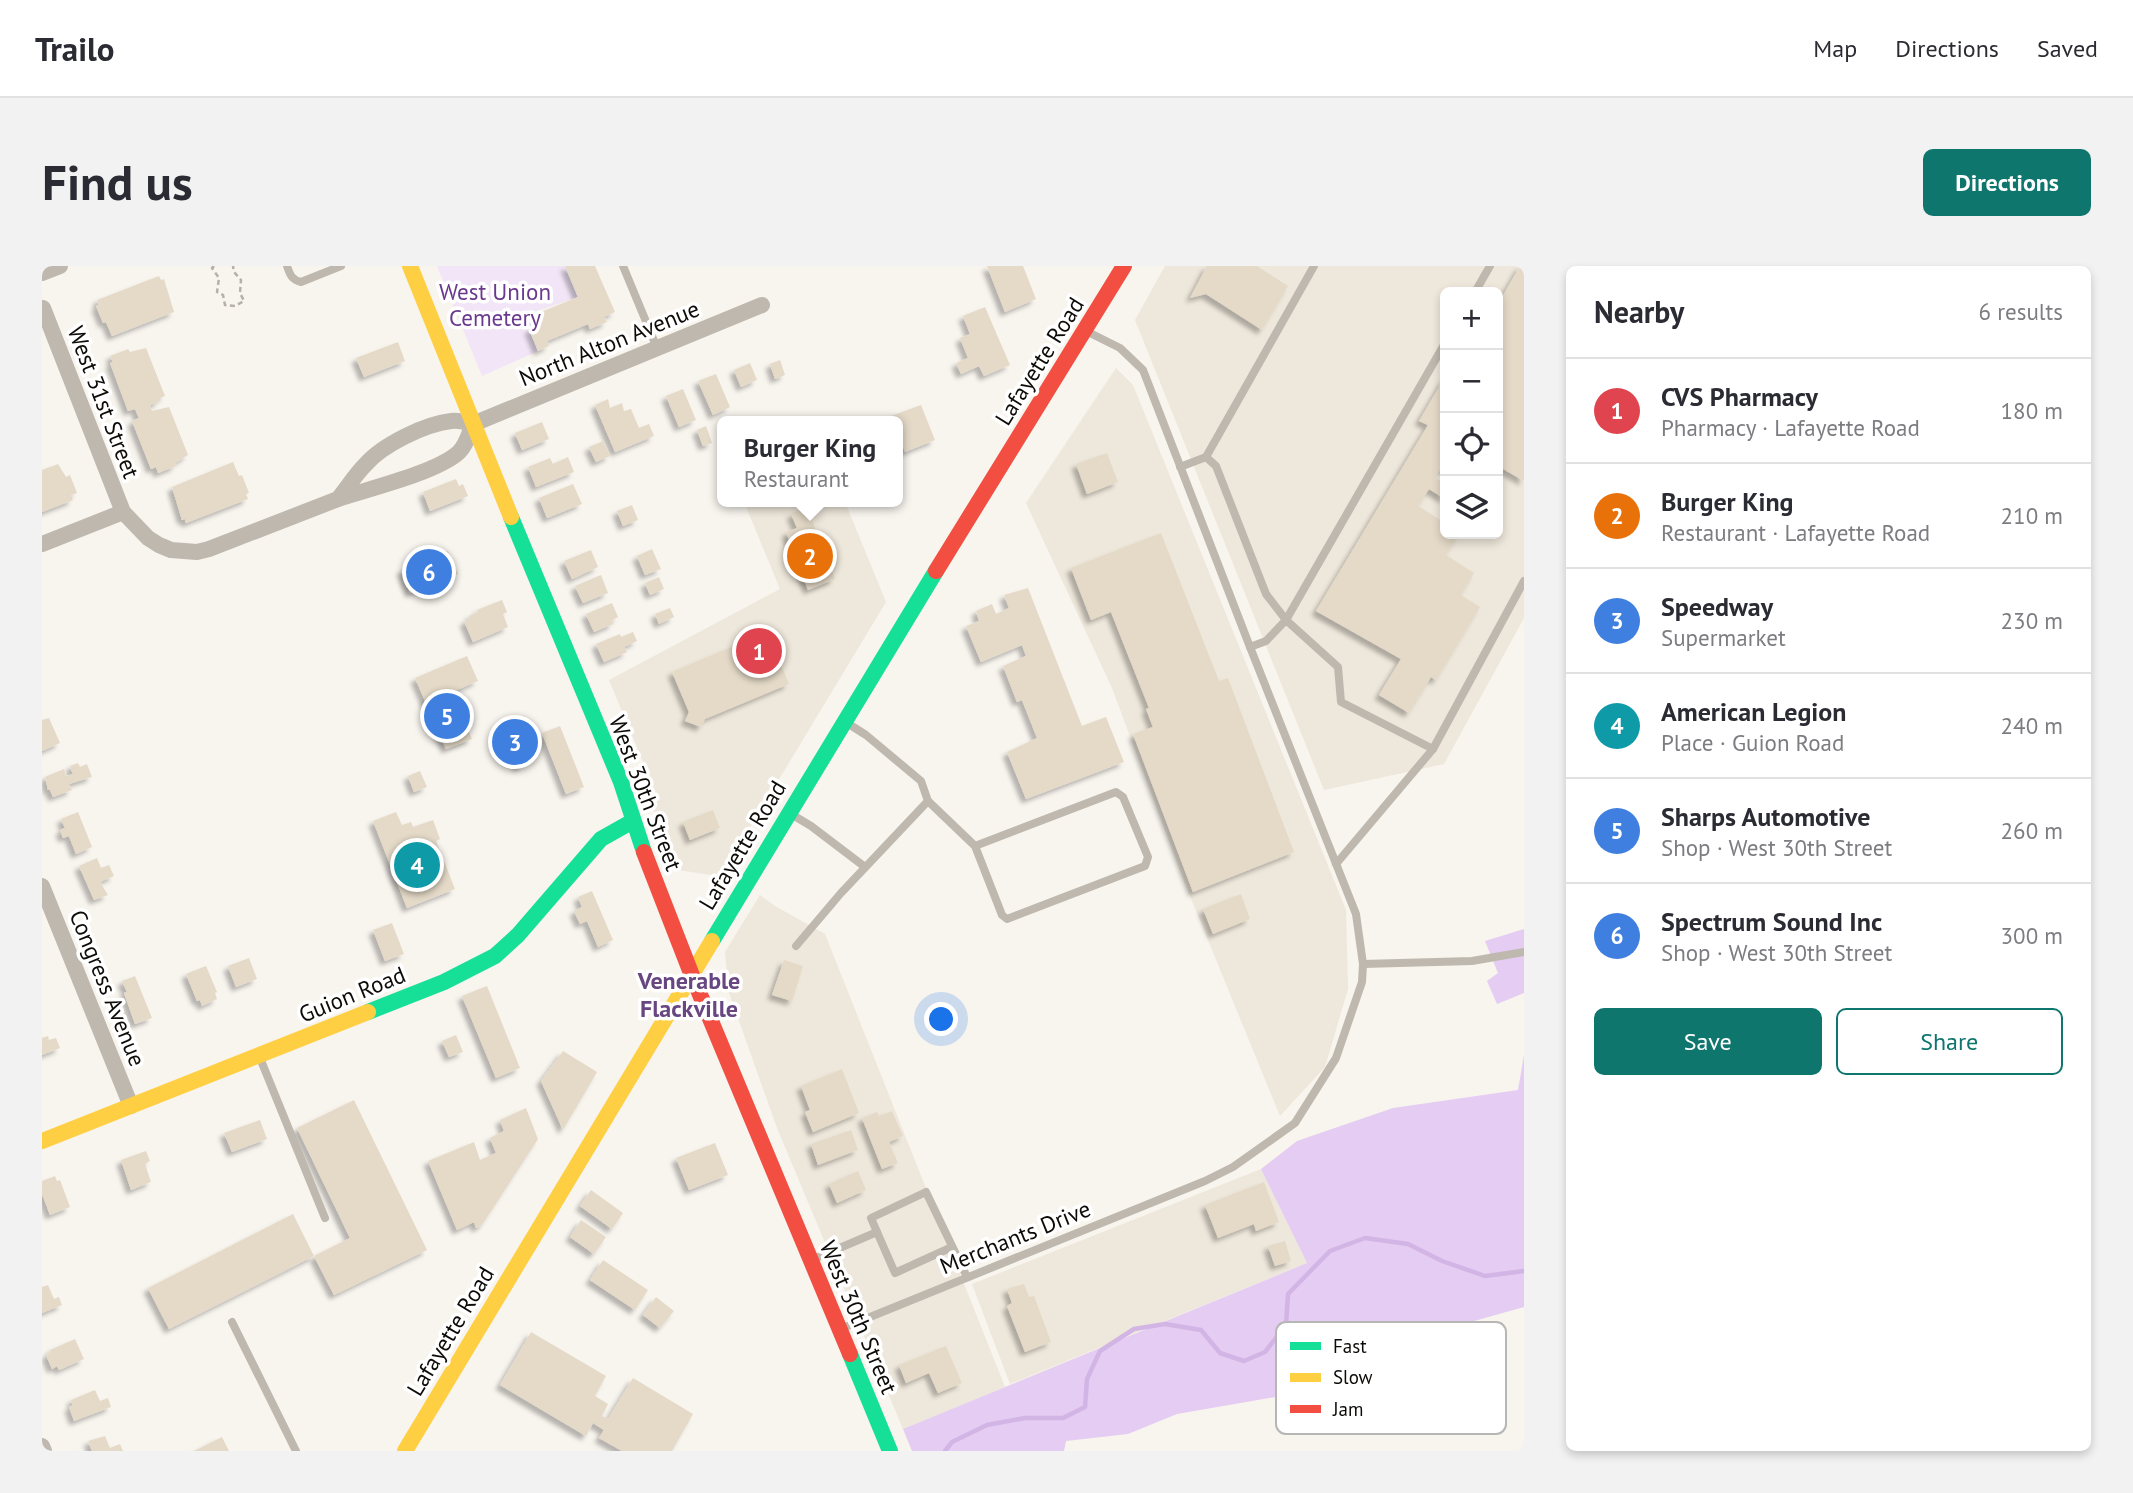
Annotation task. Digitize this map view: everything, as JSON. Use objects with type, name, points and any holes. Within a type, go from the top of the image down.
[{"type":"main road","name":"West 30th Street","points":[[410,266],[621,782],[633,821],[691,973],[890,1449]]},
{"type":"main road","name":"Lafayette Road","points":[[405,1451],[788,813],[1124,266]]},
{"type":"main road","name":"Guion Road","points":[[42,1141],[444,982],[495,956],[518,935],[601,839],[633,821]]},
{"type":"street","points":[[42,273],[60,266]]},
{"type":"street","name":"North Alton Avenue","points":[[338,499],[375,455],[408,435],[454,421],[473,424],[762,305]]},
{"type":"street","name":"West 31st Street","points":[[43,308],[123,512]]},
{"type":"street","points":[[42,544],[123,512],[148,538],[159,545],[171,550],[197,552],[209,549],[448,460],[464,447],[473,424]]},
{"type":"street","name":"Congress Avenue","points":[[42,886],[131,1106]]},
{"type":"street","points":[[42,1446],[44,1451]]},
{"type":"lane","points":[[287,266],[290,276],[295,281],[302,282],[341,266]]},
{"type":"lane","points":[[623,266],[657,348]]},
{"type":"lane","points":[[1180,467],[1206,457],[1314,266]]},
{"type":"lane","points":[[1478,287],[1490,266]]},
{"type":"lane","name":"Merchants Drive","points":[[840,1329],[1205,1181],[1233,1167],[1295,1123],[1336,1058],[1362,982],[1363,964],[1356,914],[1143,370],[1120,348],[1085,330]]},
{"type":"lane","points":[[1250,647],[1266,641],[1286,620],[1441,350]]},
{"type":"lane","points":[[1206,457],[1216,466],[1266,594],[1286,620],[1338,667],[1341,702],[1433,749]]},
{"type":"lane","points":[[1336,864],[1433,749],[1524,581]]},
{"type":"lane","points":[[844,721],[866,735],[921,781],[928,800],[975,846],[1002,915],[1007,919],[1145,866],[1148,857],[1123,797],[1116,792],[975,846]]},
{"type":"lane","points":[[796,946],[928,800]]},
{"type":"lane","points":[[788,813],[811,826],[865,867]]},
{"type":"lane","points":[[1363,964],[1472,961],[1524,952]]},
{"type":"lane","points":[[259,1055],[325,1218]]},
{"type":"lane","points":[[952,1247],[895,1273],[871,1218],[926,1192],[967,1277]]},
{"type":"lane","points":[[811,1260],[877,1233]]},
{"type":"lane","points":[[232,1322],[296,1451]]},
{"type":"path","points":[[214,266],[212,268],[219,278],[218,292],[223,295],[225,305],[235,306],[244,300],[240,293],[241,280],[234,272],[233,266]]},
{"type":"shaded area","points":[[1165,266],[1524,266],[1524,618],[1444,764],[1324,790],[1135,320]]},
{"type":"shaded area","points":[[1116,368],[1133,385],[1346,910],[1348,989],[1325,1067],[1280,1116],[1183,879],[1112,688],[1026,503]]},
{"type":"shaded area","points":[[746,507],[847,507],[886,602],[718,876],[678,870],[655,814],[647,771],[609,680],[780,589]]},
{"type":"shaded area","points":[[760,895],[825,934],[1005,1387],[903,1429],[777,1128],[728,990],[725,952]]},
{"type":"shaded area","points":[[1524,929],[1524,993],[1497,1004],[1487,981],[1498,973],[1485,941]]},
{"type":"shaded area","points":[[1524,1055],[1524,1307],[1471,1322],[1276,1322],[1276,1397],[1177,1414],[1128,1434],[1066,1441],[1064,1451],[912,1451],[903,1429],[1307,1263],[1261,1169],[1297,1141],[1393,1108],[1518,1090]]},
{"type":"shaded area","points":[[1261,1169],[1307,1263],[1010,1384],[972,1284]]},
{"type":"green space","name":"West Union Cemetery","points":[[437,266],[565,266],[578,297],[533,312],[538,325],[529,329],[538,351],[482,376]]},
{"type":"building","points":[[565,266],[595,266],[615,312],[604,317],[607,322],[590,329],[588,324],[547,341],[549,346],[538,351],[529,329],[538,325],[534,315],[578,297]]},
{"type":"building","points":[[987,266],[1023,266],[1036,299],[1005,312]]},
{"type":"building","points":[[1207,266],[1257,266],[1288,286],[1262,330],[1206,294],[1190,298]]},
{"type":"building","points":[[1520,266],[1524,266],[1524,481],[1503,469],[1503,295]]},
{"type":"building","points":[[159,276],[161,280],[164,279],[174,312],[112,336],[106,322],[103,323],[96,306],[99,305],[97,300]]},
{"type":"building","points":[[985,307],[1010,365],[984,376],[979,366],[961,374],[956,363],[968,358],[960,338],[970,334],[963,316]]},
{"type":"building","points":[[398,342],[405,361],[364,377],[356,358]]},
{"type":"building","points":[[146,348],[165,396],[150,405],[152,411],[169,407],[188,455],[175,463],[176,466],[158,473],[156,467],[151,469],[132,421],[139,418],[135,409],[128,411],[110,363],[113,362],[110,356],[128,349],[130,352]]},
{"type":"building","points":[[780,360],[785,375],[775,379],[770,364]]},
{"type":"building","points":[[750,363],[757,380],[741,387],[734,370]]},
{"type":"building","points":[[716,374],[730,407],[713,415],[698,381]]},
{"type":"building","points":[[1440,385],[1440,470],[1435,478],[1440,480],[1440,496],[1429,489],[1418,506],[1440,520],[1440,539],[1456,539],[1446,555],[1474,573],[1461,595],[1480,607],[1436,680],[1431,677],[1409,713],[1379,695],[1401,659],[1316,611],[1428,425],[1419,421]]},
{"type":"building","points":[[683,389],[696,420],[679,427],[666,396]]},
{"type":"building","points":[[608,399],[610,408],[622,403],[624,411],[631,409],[639,428],[649,424],[654,436],[615,452],[595,405]]},
{"type":"building","points":[[921,405],[935,440],[905,452],[903,416],[891,416]]},
{"type":"building","points":[[542,422],[549,439],[522,450],[515,433]]},
{"type":"building","points":[[706,426],[712,443],[703,446],[697,430]]},
{"type":"building","points":[[603,441],[610,456],[596,462],[589,447]]},
{"type":"building","points":[[1107,453],[1118,482],[1087,494],[1076,464]]},
{"type":"building","points":[[568,457],[574,472],[536,487],[528,467],[550,458],[553,464]]},
{"type":"building","points":[[233,462],[239,476],[242,475],[249,493],[246,494],[248,499],[186,523],[185,519],[182,520],[172,487]]},
{"type":"building","points":[[58,464],[66,477],[70,475],[77,493],[71,495],[73,500],[42,512],[42,470]]},
{"type":"building","points":[[456,479],[459,486],[463,484],[468,496],[430,511],[423,492]]},
{"type":"building","points":[[573,484],[582,504],[547,518],[539,498]]},
{"type":"building","points":[[632,505],[638,520],[623,526],[617,511]]},
{"type":"building","points":[[807,507],[835,579],[808,590],[786,532],[797,528],[791,514]]},
{"type":"building","points":[[1161,533],[1219,681],[1228,678],[1294,852],[1193,892],[1133,734],[1153,727],[1146,709],[1149,708],[1111,612],[1091,620],[1071,568]]},
{"type":"building","points":[[652,549],[661,569],[645,575],[637,556]]},
{"type":"building","points":[[591,550],[598,567],[572,579],[564,561]]},
{"type":"building","points":[[448,551],[458,574],[410,593],[401,570]]},
{"type":"building","points":[[601,575],[608,593],[583,603],[575,586]]},
{"type":"building","points":[[659,577],[664,589],[650,595],[645,583]]},
{"type":"building","points":[[1028,588],[1082,726],[1106,717],[1124,762],[1026,799],[1007,752],[1037,738],[1022,700],[1017,702],[1003,666],[1026,656],[1022,645],[981,662],[966,626],[979,621],[976,611],[992,604],[996,614],[1009,608],[1004,595]]},
{"type":"building","points":[[502,600],[507,612],[503,614],[508,627],[473,642],[464,621],[470,619],[469,616],[478,612],[477,610]]},
{"type":"building","points":[[612,603],[618,617],[612,620],[613,624],[594,632],[586,614]]},
{"type":"building","points":[[670,608],[674,617],[659,624],[655,614]]},
{"type":"building","points":[[766,629],[789,684],[705,719],[701,727],[685,721],[689,712],[672,672],[753,638],[752,635]]},
{"type":"building","points":[[633,632],[637,641],[624,647],[627,652],[604,662],[596,644],[620,634],[621,637]]},
{"type":"building","points":[[467,656],[478,681],[452,692],[472,739],[446,749],[415,678]]},
{"type":"building","points":[[525,716],[524,764],[518,767],[501,725]]},
{"type":"building","points":[[49,718],[60,743],[42,751],[42,720]]},
{"type":"building","points":[[560,726],[584,787],[566,794],[542,733]]},
{"type":"building","points":[[78,763],[80,767],[87,764],[92,777],[69,784],[72,790],[53,797],[45,777],[64,769],[66,776],[73,774],[70,766]]},
{"type":"building","points":[[420,771],[427,787],[414,792],[408,776]]},
{"type":"building","points":[[713,810],[720,828],[690,840],[683,822]]},
{"type":"building","points":[[78,812],[92,847],[76,854],[69,836],[63,838],[60,830],[65,828],[61,819]]},
{"type":"building","points":[[396,812],[402,825],[411,822],[413,827],[433,820],[440,839],[436,841],[455,889],[407,908],[373,821]]},
{"type":"building","points":[[97,858],[101,868],[109,865],[114,876],[100,882],[108,895],[94,900],[79,866]]},
{"type":"building","points":[[592,891],[613,940],[598,947],[587,921],[580,924],[574,911],[582,907],[578,897]]},
{"type":"building","points":[[1241,894],[1250,919],[1213,934],[1203,909]]},
{"type":"building","points":[[392,923],[404,954],[385,961],[373,930]]},
{"type":"building","points":[[249,958],[257,979],[236,987],[228,966]]},
{"type":"building","points":[[784,960],[803,966],[792,1001],[772,995]]},
{"type":"building","points":[[206,966],[217,992],[217,999],[202,1006],[200,1000],[197,1001],[186,974]]},
{"type":"building","points":[[135,976],[152,1018],[135,1024],[122,981]]},
{"type":"building","points":[[487,986],[520,1068],[496,1078],[462,996]]},
{"type":"building","points":[[456,1035],[463,1052],[449,1057],[442,1041]]},
{"type":"building","points":[[48,1036],[49,1040],[56,1038],[60,1048],[42,1055],[42,1038]]},
{"type":"building","points":[[563,1051],[597,1072],[563,1130],[541,1081]]},
{"type":"building","points":[[842,1069],[859,1113],[813,1132],[805,1112],[810,1110],[801,1086]]},
{"type":"building","points":[[354,1100],[427,1250],[334,1295],[314,1256],[350,1238],[297,1128]]},
{"type":"building","points":[[526,1108],[538,1139],[482,1225],[476,1228],[474,1222],[457,1230],[428,1161],[474,1142],[480,1160],[496,1153],[490,1138],[504,1131],[500,1120]]},
{"type":"building","points":[[892,1111],[903,1136],[889,1142],[898,1163],[882,1169],[862,1118],[877,1112],[879,1116]]},
{"type":"building","points":[[260,1120],[267,1139],[232,1152],[224,1133]]},
{"type":"building","points":[[851,1130],[858,1150],[818,1165],[811,1144]]},
{"type":"building","points":[[715,1143],[728,1175],[689,1190],[676,1158]]},
{"type":"building","points":[[146,1151],[150,1161],[145,1164],[151,1182],[131,1190],[121,1160]]},
{"type":"building","points":[[858,1171],[866,1190],[837,1203],[829,1184]]},
{"type":"building","points":[[55,1176],[57,1181],[60,1180],[70,1207],[50,1215],[42,1194],[42,1181]]},
{"type":"building","points":[[1264,1182],[1279,1222],[1256,1231],[1254,1224],[1218,1238],[1205,1205]]},
{"type":"building","points":[[591,1190],[623,1213],[612,1229],[580,1206]]},
{"type":"building","points":[[293,1214],[314,1256],[169,1329],[148,1288]]},
{"type":"building","points":[[581,1220],[606,1237],[594,1254],[570,1237]]},
{"type":"building","points":[[1285,1241],[1291,1261],[1275,1266],[1268,1246]]},
{"type":"building","points":[[603,1260],[648,1290],[635,1310],[590,1280]]},
{"type":"building","points":[[1024,1284],[1029,1297],[1034,1296],[1051,1342],[1025,1352],[1007,1306],[1012,1303],[1007,1289]]},
{"type":"building","points":[[48,1285],[54,1299],[59,1297],[62,1305],[42,1313],[42,1287]]},
{"type":"building","points":[[656,1297],[674,1311],[660,1328],[643,1315]]},
{"type":"building","points":[[531,1332],[606,1376],[595,1396],[608,1404],[602,1416],[608,1419],[633,1378],[693,1414],[672,1451],[622,1451],[599,1438],[604,1430],[593,1423],[586,1436],[500,1385]]},
{"type":"building","points":[[75,1339],[84,1359],[59,1370],[57,1366],[52,1369],[46,1355],[50,1350]]},
{"type":"building","points":[[946,1346],[962,1383],[938,1393],[929,1373],[906,1383],[899,1365]]},
{"type":"building","points":[[95,1390],[100,1401],[108,1398],[111,1407],[74,1421],[69,1407],[73,1405],[71,1400]]},
{"type":"building","points":[[105,1436],[110,1448],[120,1444],[123,1451],[92,1451],[88,1441]]},
{"type":"building","points":[[222,1437],[229,1451],[194,1451]]},
{"type":"waterway","points":[[1286,1322],[1288,1294],[1330,1251],[1365,1238],[1408,1244],[1442,1261],[1485,1276],[1524,1271]]},
{"type":"waterway","points":[[945,1451],[952,1442],[987,1425],[1025,1418],[1063,1418],[1085,1407],[1087,1379],[1100,1351],[1134,1329],[1165,1324],[1201,1330],[1220,1353],[1244,1361],[1265,1352],[1276,1338]]},
{"type":"traffic: fast","points":[[511,517],[621,782],[644,852]]},
{"type":"traffic: fast","points":[[712,941],[936,571]]},
{"type":"traffic: fast","points":[[368,1012],[444,982],[495,956],[518,935],[601,839],[633,821]]},
{"type":"traffic: fast","points":[[850,1354],[890,1451]]},
{"type":"traffic: slow","points":[[410,266],[511,517]]},
{"type":"traffic: slow","points":[[405,1451],[712,941]]},
{"type":"traffic: slow","points":[[42,1141],[368,1012]]},
{"type":"traffic: jam","points":[[936,571],[1124,266]]},
{"type":"traffic: jam","points":[[644,852],[691,973],[850,1354]]},
{"type":"place","name":"Burger King","points":[[810,556]]},
{"type":"place","name":"Spectrum Sound Inc","points":[[429,572]]},
{"type":"place","name":"CVS Pharmacy","points":[[759,651]]},
{"type":"place","name":"Sharps Automotive","points":[[447,716]]},
{"type":"place","name":"Speedway","points":[[515,742]]},
{"type":"place","name":"American Legion","points":[[417,865]]},
{"type":"district","name":"Venerable Flackville","points":[[689,994]]}]
